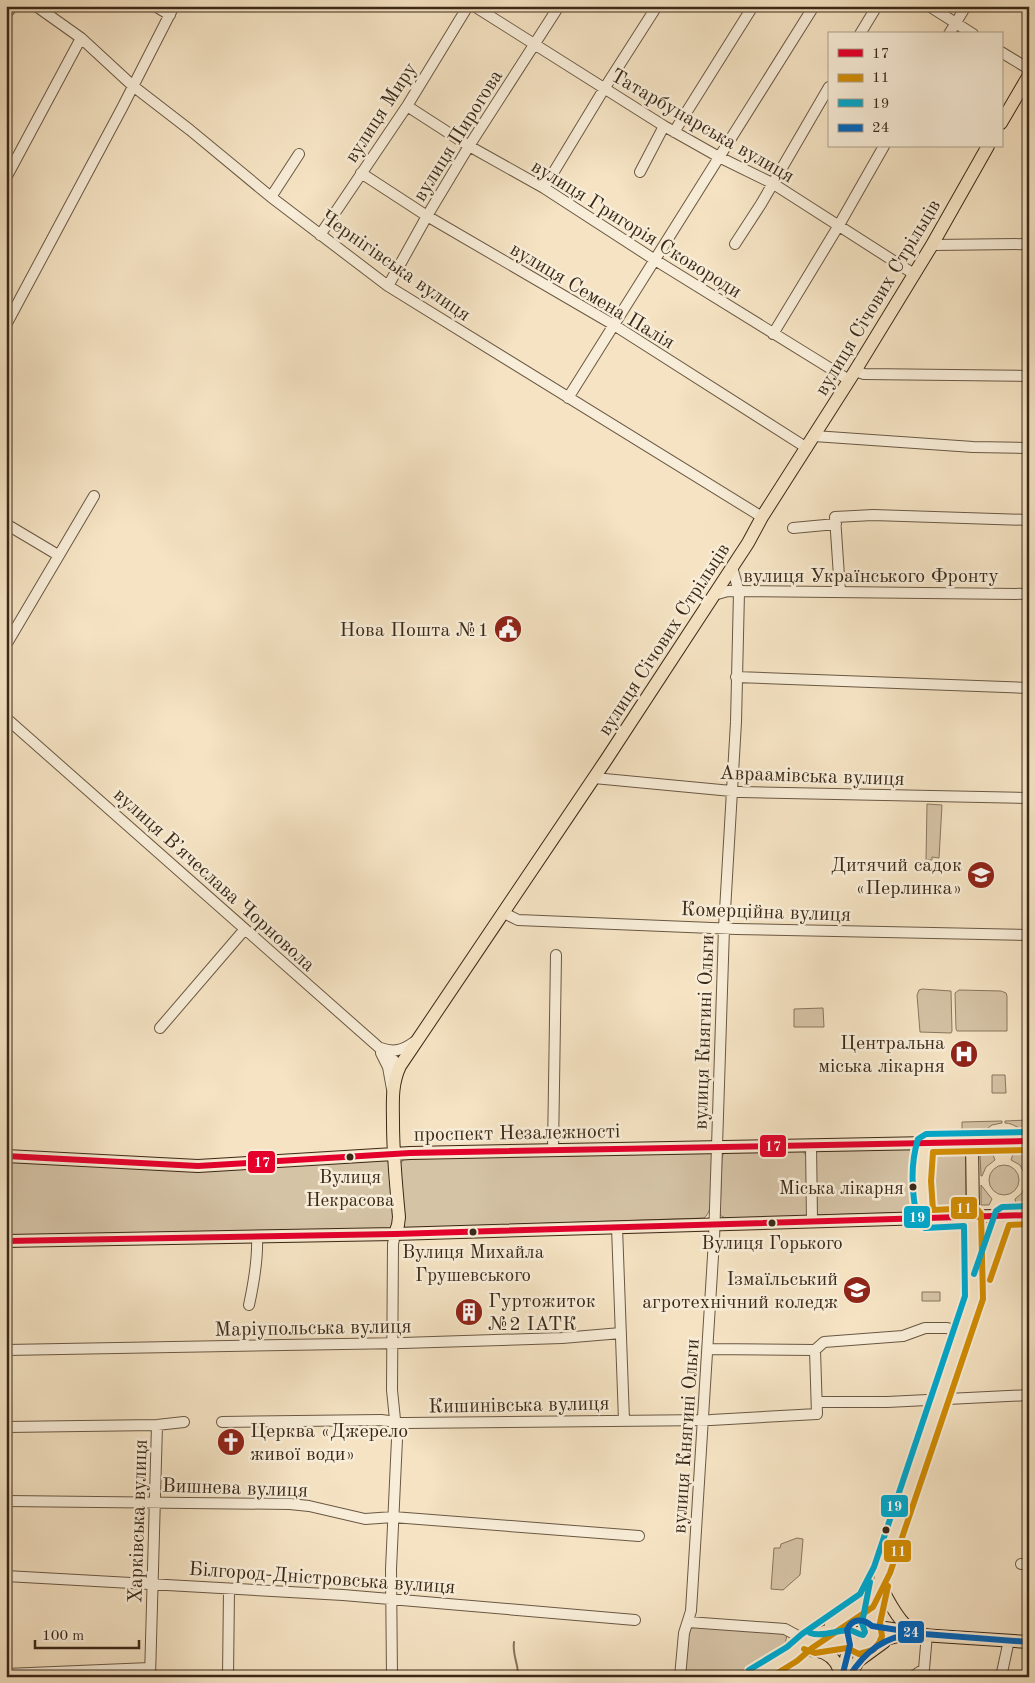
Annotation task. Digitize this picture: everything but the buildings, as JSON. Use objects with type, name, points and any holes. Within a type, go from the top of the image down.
[{"type":"main road","points":[[1002,122],[1025,89],[1029,75]]},
{"type":"main road","name":"вулиця Січових Стрільців","points":[[394,1154],[393,1097],[394,1084],[400,1066],[594,778],[748,543],[762,517],[852,376],[932,245],[987,148]]},
{"type":"main road","name":"проспект Незалежності","points":[[6,1156],[198,1166],[394,1154],[1029,1141]]},
{"type":"main road","points":[[972,1142],[974,1297]]},
{"type":"main road","points":[[926,1143],[923,1152],[923,1208],[926,1219]]},
{"type":"main road","points":[[394,1154],[399,1217],[395,1234]]},
{"type":"main road","points":[[6,1242],[395,1234],[1029,1215]]},
{"type":"main road","points":[[849,1677],[858,1656],[873,1635],[871,1625],[881,1574],[961,1333],[1003,1216]]},
{"type":"main road","points":[[842,1677],[850,1648],[847,1630],[864,1607],[881,1574]]},
{"type":"main road","points":[[881,1574],[883,1594],[906,1626],[926,1634]]},
{"type":"main road","points":[[754,1677],[811,1641],[867,1600]]},
{"type":"main road","points":[[790,1655],[806,1650],[811,1641],[854,1621],[863,1619],[871,1625],[926,1634]]},
{"type":"main road","points":[[811,1641],[850,1640],[857,1645],[906,1634],[926,1634],[1029,1642]]},
{"type":"main road","points":[[849,1677],[858,1661],[893,1637]]},
{"type":"main road","points":[[811,1641],[836,1662],[842,1677]]},
{"type":"street","points":[[6,14],[13,6]]},
{"type":"street","name":"Чернігівська вулиця","points":[[36,6],[81,38],[133,86],[271,197],[388,286],[762,517]]},
{"type":"street","points":[[6,325],[172,11],[155,6]]},
{"type":"street","name":"вулиця Миру","points":[[320,235],[407,106],[468,6]]},
{"type":"street","name":"Татарбунарська вулиця","points":[[474,6],[674,132],[772,183],[914,274]]},
{"type":"street","name":"вулиця Пирогова","points":[[388,286],[469,146],[560,6]]},
{"type":"street","points":[[544,188],[604,88],[657,6]]},
{"type":"street","points":[[674,132],[753,6]]},
{"type":"street","points":[[568,398],[814,6]]},
{"type":"street","points":[[861,32],[877,6]]},
{"type":"street","points":[[929,6],[969,32]]},
{"type":"street","points":[[950,32],[966,6]]},
{"type":"street","points":[[6,178],[81,38]]},
{"type":"street","points":[[1002,53],[1029,69]]},
{"type":"street","points":[[735,244],[828,89]]},
{"type":"street","name":"вулиця Григорія Сковороди","points":[[407,106],[469,146],[544,188],[773,334],[852,376],[864,374],[1029,376]]},
{"type":"street","points":[[640,172],[664,126]]},
{"type":"street","points":[[773,334],[883,148]]},
{"type":"street","points":[[271,197],[299,154]]},
{"type":"street","name":"вулиця Семена Палія","points":[[361,173],[427,216],[614,326],[807,448]]},
{"type":"street","points":[[932,245],[1029,244]]},
{"type":"street","points":[[814,436],[973,447],[1029,448]]},
{"type":"street","points":[[8,638],[94,496]]},
{"type":"street","points":[[840,591],[835,517],[873,516],[1029,520]]},
{"type":"street","points":[[6,524],[58,555]]},
{"type":"street","points":[[793,528],[836,524]]},
{"type":"street","points":[[739,592],[742,559],[748,543]]},
{"type":"street","name":"вулиця Княгині Ольги","points":[[680,1677],[684,1634],[691,1611],[715,1224],[724,928],[733,791],[739,592],[732,567]]},
{"type":"street","name":"вулиця Українського Фронту","points":[[714,595],[728,591],[1029,594]]},
{"type":"street","points":[[736,677],[1029,688]]},
{"type":"street","name":"вулиця Вʼячеслава Чорновола","points":[[6,718],[400,1066]]},
{"type":"street","name":"Авраамівська вулиця","points":[[594,778],[733,791],[1029,798]]},
{"type":"street","name":"Комерційна вулиця","points":[[504,913],[518,920],[724,928],[1029,935]]},
{"type":"street","points":[[160,1028],[245,929]]},
{"type":"street","points":[[553,1150],[556,955]]},
{"type":"street","points":[[376,1046],[388,1050],[400,1050],[418,1038]]},
{"type":"street","points":[[376,1046],[388,1067],[393,1097]]},
{"type":"street","points":[[811,1146],[812,1222]]},
{"type":"street","points":[[617,1227],[624,1420]]},
{"type":"street","points":[[392,1677],[393,1517],[397,1448],[396,1422],[392,1402],[393,1244],[395,1234]]},
{"type":"street","points":[[249,1305],[258,1253],[256,1237]]},
{"type":"street","points":[[708,1349],[816,1350],[824,1342],[903,1336],[924,1328],[947,1328],[961,1333]]},
{"type":"street","name":"Маріупольська вулиця","points":[[6,1350],[392,1343],[562,1338],[621,1333]]},
{"type":"street","points":[[816,1350],[817,1402],[887,1402],[1029,1395]]},
{"type":"street","name":"Кишинівська вулиця","points":[[222,1422],[381,1420],[405,1423],[704,1420],[817,1414],[817,1402]]},
{"type":"street","points":[[6,1427],[157,1425],[184,1422]]},
{"type":"street","name":"Харківська вулиця","points":[[150,1673],[157,1425]]},
{"type":"street","name":"Вишнева вулиця","points":[[6,1501],[155,1501],[290,1504],[308,1506],[364,1519],[393,1517],[639,1536]]},
{"type":"street","name":"Білгород-Дністровська вулиця","points":[[6,1576],[343,1595],[635,1620]]},
{"type":"street","points":[[228,1589],[228,1677]]},
{"type":"street","points":[[688,1622],[785,1629],[811,1641]]},
{"type":"street","points":[[912,1677],[924,1669],[926,1634]]},
{"type":"street","points":[[1001,1677],[1009,1640]]},
{"type":"street","points":[[6,1674],[150,1673]]},
{"type":"shaded area","points":[[927,804],[942,805],[939,858],[932,857],[932,860],[926,860]]},
{"type":"shaded area","points":[[919,990],[951,991],[951,1033],[920,1032],[917,995]]},
{"type":"shaded area","points":[[959,990],[1001,991],[1006,993],[1007,1031],[957,1031],[955,993]]},
{"type":"shaded area","points":[[823,1008],[824,1027],[794,1027],[794,1009]]},
{"type":"shaded area","points":[[992,1075],[1005,1075],[1006,1093],[992,1093]]},
{"type":"shaded area","points":[[1029,1120],[1029,1130],[1005,1123],[1005,1121]]},
{"type":"shaded area","points":[[1002,1121],[1002,1123],[992,1125],[984,1131],[962,1132],[962,1122]]},
{"type":"shaded area","points":[[963,1148],[966,1154],[966,1212],[935,1212],[930,1203],[931,1153],[935,1149]]},
{"type":"shaded area","points":[[919,1149],[918,1212],[817,1215],[816,1151]]},
{"type":"shaded area","points":[[803,1151],[807,1157],[808,1216],[725,1218],[720,1215],[722,1158],[724,1152]]},
{"type":"shaded area","points":[[712,1153],[712,1198],[708,1214],[704,1218],[405,1228],[403,1223],[400,1164],[404,1159]]},
{"type":"shaded area","points":[[1013,1154],[1029,1154],[1029,1175],[1025,1175],[1020,1165],[1011,1160]]},
{"type":"shaded area","points":[[980,1155],[993,1155],[995,1160],[986,1167],[982,1176],[981,1176]]},
{"type":"shaded area","points":[[386,1160],[389,1162],[395,1223],[390,1229],[6,1237],[6,1161]]},
{"type":"shaded area","points":[[1004,1165],[1010,1166],[1018,1174],[1018,1186],[1010,1194],[1004,1195],[998,1194],[990,1186],[989,1180],[990,1174],[998,1166]]},
{"type":"shaded area","points":[[1025,1184],[1029,1184],[1029,1204],[1016,1204],[1015,1199],[1022,1193]]},
{"type":"shaded area","points":[[981,1185],[992,1199],[989,1205],[981,1205]]},
{"type":"shaded area","points":[[922,1292],[940,1292],[940,1301],[922,1301]]},
{"type":"shaded area","points":[[797,1538],[803,1539],[800,1575],[783,1590],[771,1589],[774,1548],[780,1548],[781,1544]]},
{"type":"shaded area","points":[[691,1627],[787,1634],[784,1651],[739,1677],[684,1677],[688,1631]]},
{"type":"waterway","points":[[514,1642],[518,1677]]},
{"type":"transit line","name":"19","points":[[749,1670],[787,1647],[802,1634],[860,1594],[874,1567],[965,1296],[964,1226],[925,1228],[918,1222],[914,1202],[913,1180],[915,1149],[918,1139],[926,1134],[1029,1132]]},
{"type":"transit line","name":"17","points":[[6,1156],[198,1166],[410,1153],[1029,1141]]},
{"type":"transit line","name":"11","points":[[771,1677],[797,1661],[812,1648],[873,1607],[890,1573],[983,1299],[981,1214],[974,1208],[933,1210],[931,1181],[933,1152],[1029,1150]]},
{"type":"transit line","name":"19","points":[[974,1274],[996,1211],[1002,1207],[1029,1206]]},
{"type":"transit line","name":"17","points":[[6,1241],[395,1234],[1029,1215]]},
{"type":"transit line","name":"11","points":[[990,1280],[1009,1225],[1029,1224]]},
{"type":"transit line","name":"19","points":[[810,1633],[824,1634],[848,1630],[863,1635],[865,1632],[862,1623],[870,1582]]},
{"type":"transit line","name":"11","points":[[804,1649],[815,1653],[847,1648],[859,1654],[873,1650],[882,1636],[880,1623],[888,1586]]},
{"type":"transit line","name":"24","points":[[842,1677],[850,1645],[847,1630],[852,1623],[858,1620],[872,1626],[924,1634],[1029,1642]]},
{"type":"transit line","name":"24","points":[[849,1677],[861,1660],[876,1647],[894,1638],[914,1634]]},
{"type":"place","name":"Нова Пошта №1","points":[[508,629]]},
{"type":"place","name":"Дитячий садок «Перлинка»","points":[[981,875]]},
{"type":"place","name":"Центральна міська лікарня","points":[[964,1054]]},
{"type":"place","name":"Вулиця Некрасова","points":[[350,1157]]},
{"type":"place","name":"Міська лікарня","points":[[913,1187]]},
{"type":"place","name":"Вулиця Горького","points":[[772,1223]]},
{"type":"place","name":"Вулиця Михайла Грушевського","points":[[473,1232]]},
{"type":"place","name":"Ізмаїльський агротехнічний коледж","points":[[857,1290]]},
{"type":"place","name":"Гуртожиток №2 ІАТК","points":[[469,1312]]},
{"type":"place","name":"Церква «Джерело живої води»","points":[[231,1442]]}]
